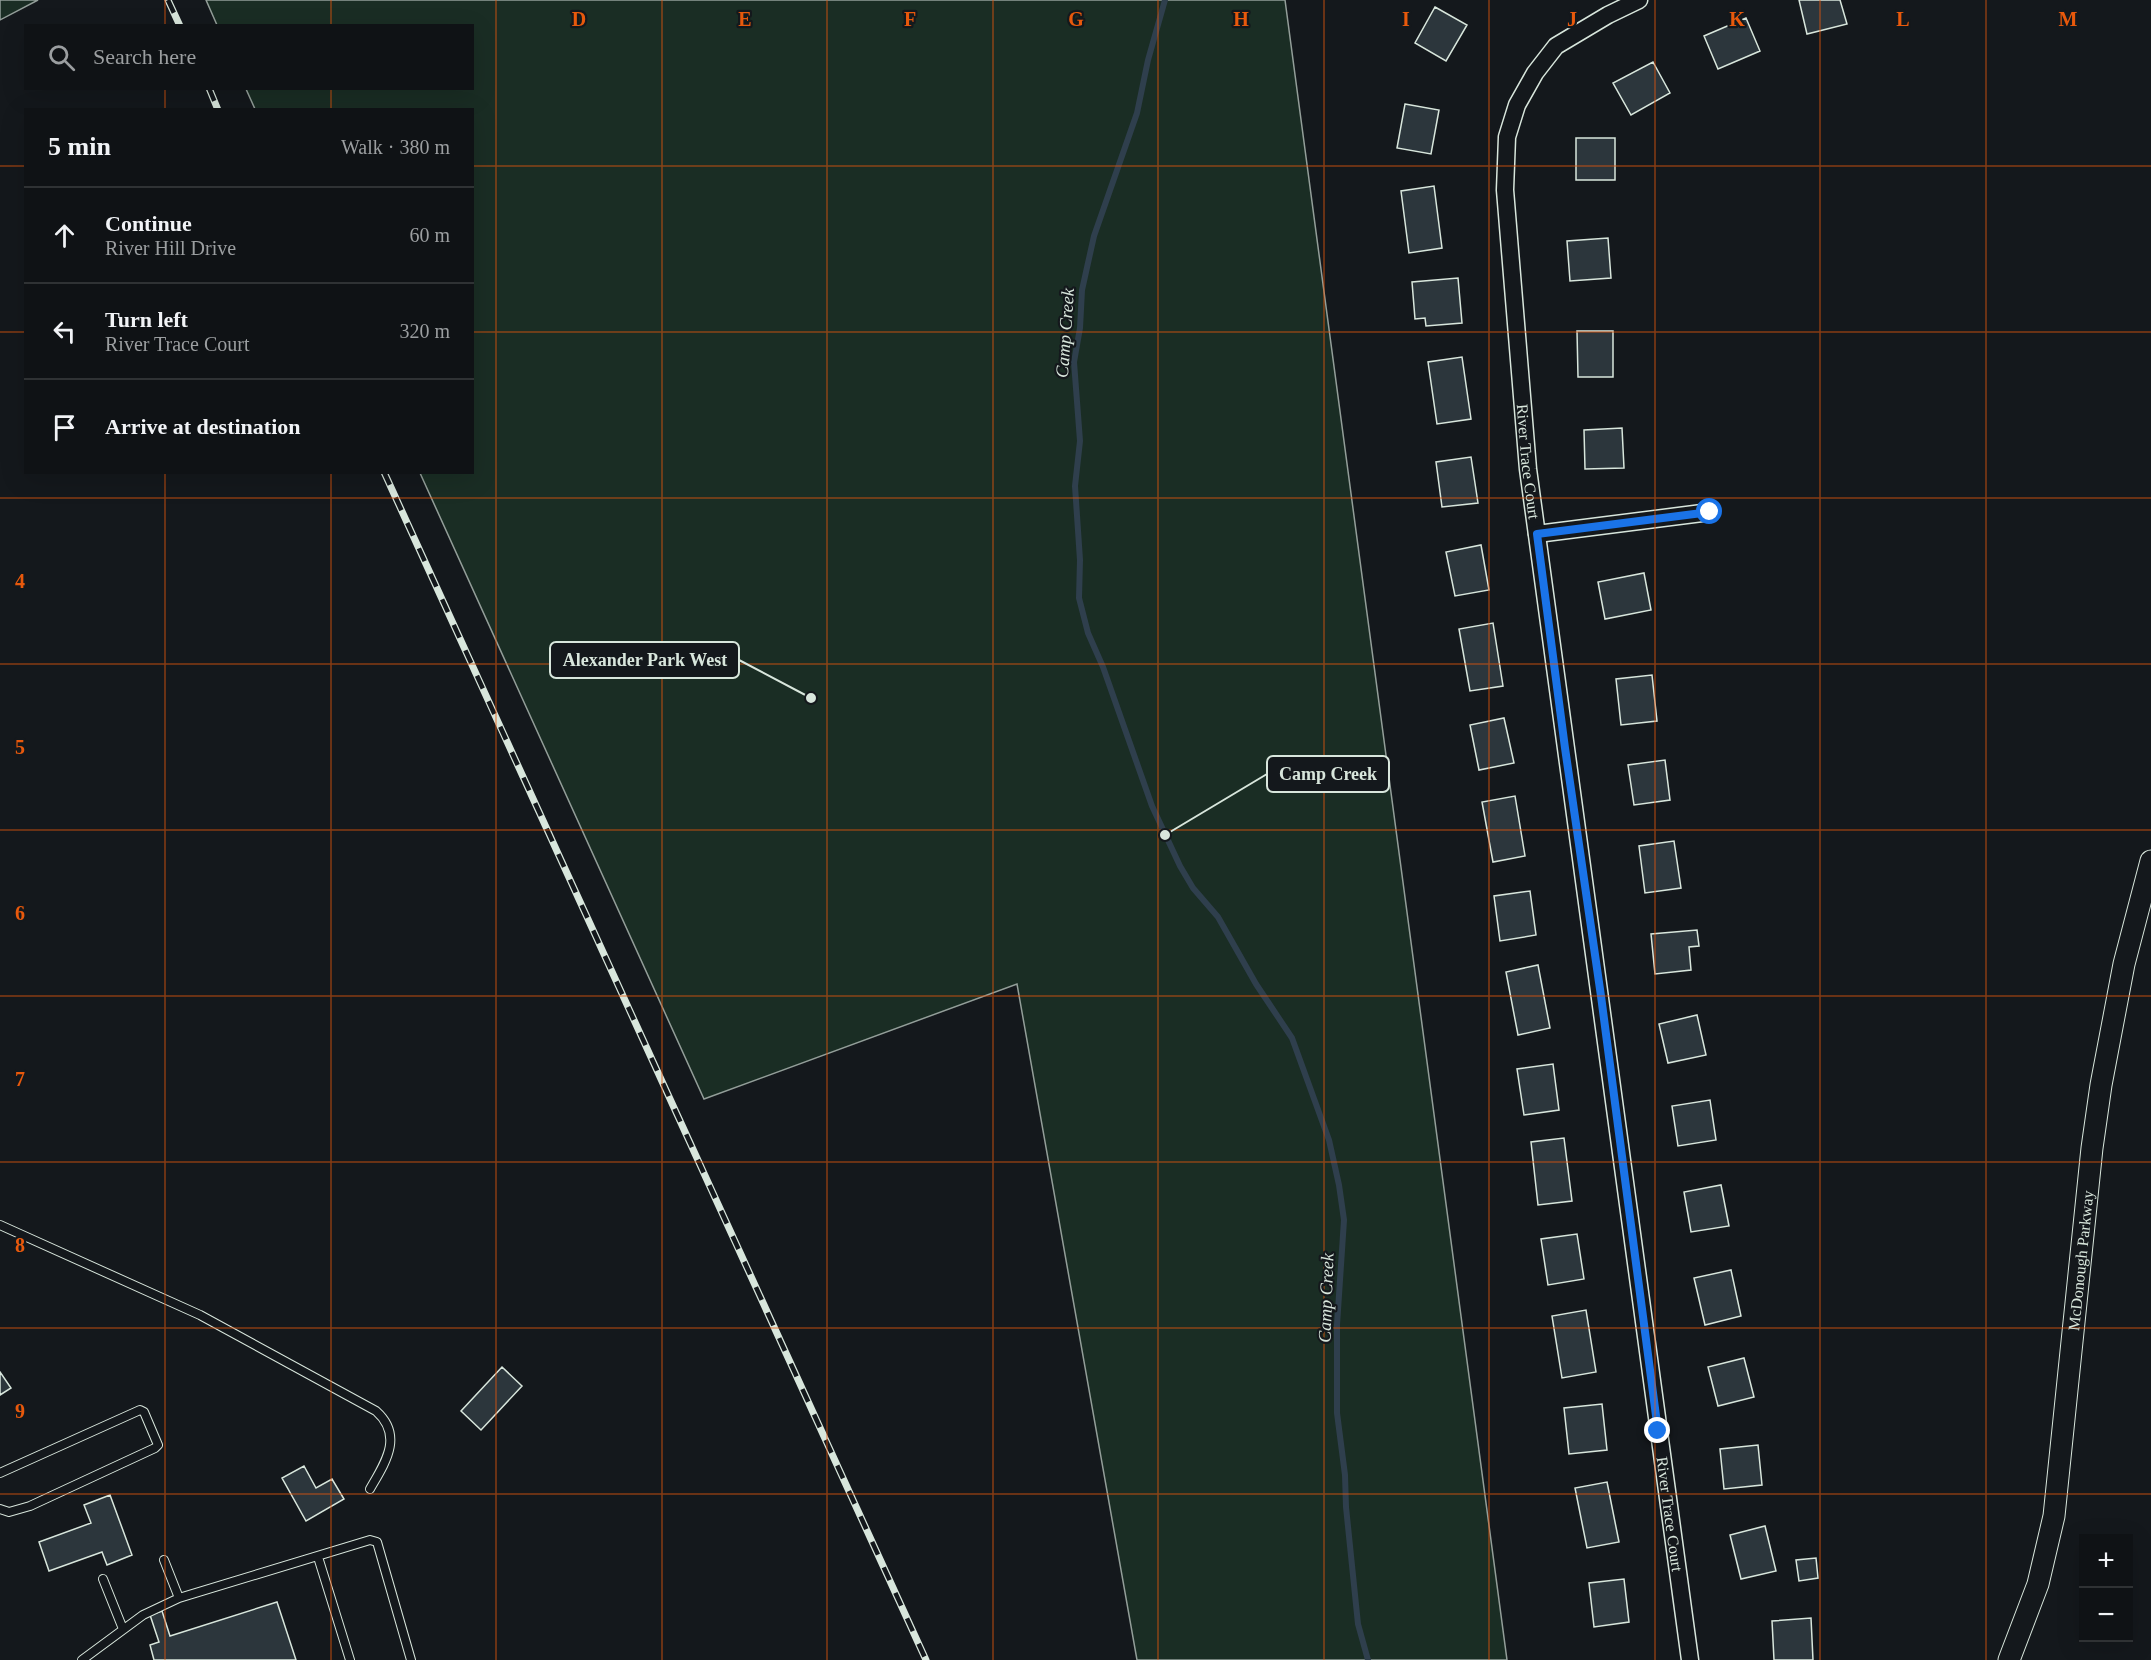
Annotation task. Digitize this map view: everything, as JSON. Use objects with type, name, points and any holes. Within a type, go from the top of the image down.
[{"type":"street","name":"River Trace Court","points":[[1639,0],[1608,15],[1556,46],[1534,72],[1517,105],[1507,137],[1506,200],[1528,470],[1690,1660]]},
{"type":"street","points":[[1537,534],[1710,512]]},
{"type":"street","name":"McDonough Parkway","points":[[2009,1660],[2037,1584],[2054,1516],[2100,1085],[2124,964],[2151,861]]},
{"type":"lane","points":[[0,1225],[200,1315],[376,1411],[387,1424],[390,1444],[387,1460],[370,1489]]},
{"type":"lane","points":[[0,1473],[140,1410],[144,1412],[158,1445],[30,1506],[9,1512],[0,1509]]},
{"type":"lane","points":[[82,1660],[143,1615],[179,1598],[370,1540],[377,1542],[411,1660]]},
{"type":"lane","points":[[318,1557],[350,1660]]},
{"type":"lane","points":[[164,1560],[179,1598]]},
{"type":"lane","points":[[103,1579],[123,1629]]},
{"type":"green space","points":[[0,0],[38,0],[0,20]]},
{"type":"green space","points":[[206,0],[1285,0],[1507,1660],[1137,1660],[1017,984],[704,1099],[420,474],[474,474],[474,108],[255,108],[246,90],[474,90],[474,24],[217,24]]},
{"type":"building","points":[[1799,0],[1840,0],[1847,24],[1807,34]]},
{"type":"building","points":[[1435,7],[1467,25],[1446,61],[1415,43]]},
{"type":"building","points":[[1746,18],[1760,51],[1718,69],[1704,36]]},
{"type":"building","points":[[1653,62],[1670,93],[1631,115],[1613,83]]},
{"type":"building","points":[[1405,104],[1439,110],[1431,154],[1397,148]]},
{"type":"building","points":[[1576,138],[1615,138],[1615,180],[1576,180]]},
{"type":"building","points":[[1434,186],[1442,248],[1409,253],[1401,191]]},
{"type":"building","points":[[1608,238],[1611,278],[1570,281],[1567,241]]},
{"type":"building","points":[[1458,278],[1462,323],[1426,326],[1425,318],[1415,319],[1412,282]]},
{"type":"building","points":[[1577,331],[1613,331],[1613,377],[1578,377]]},
{"type":"building","points":[[1462,357],[1471,419],[1437,424],[1428,362]]},
{"type":"building","points":[[1622,428],[1624,468],[1585,469],[1584,430]]},
{"type":"building","points":[[1471,457],[1478,503],[1442,507],[1436,462]]},
{"type":"building","points":[[1481,545],[1489,590],[1455,596],[1446,552]]},
{"type":"building","points":[[1644,573],[1651,610],[1605,619],[1598,582]]},
{"type":"building","points":[[1493,623],[1503,686],[1470,691],[1459,629]]},
{"type":"building","points":[[1652,675],[1657,721],[1621,725],[1616,679]]},
{"type":"building","points":[[1504,718],[1514,763],[1479,770],[1470,725]]},
{"type":"building","points":[[1665,760],[1670,800],[1634,805],[1628,765]]},
{"type":"building","points":[[1515,796],[1525,856],[1493,862],[1482,802]]},
{"type":"building","points":[[1674,841],[1681,888],[1645,893],[1639,846]]},
{"type":"building","points":[[1530,891],[1536,935],[1500,941],[1494,896]]},
{"type":"building","points":[[1697,930],[1699,946],[1689,947],[1691,970],[1655,974],[1651,934]]},
{"type":"building","points":[[1538,965],[1550,1028],[1518,1035],[1506,972]]},
{"type":"building","points":[[1697,1015],[1706,1055],[1668,1063],[1659,1024]]},
{"type":"building","points":[[1553,1064],[1559,1110],[1524,1115],[1517,1069]]},
{"type":"building","points":[[1710,1100],[1716,1140],[1678,1146],[1672,1106]]},
{"type":"building","points":[[1564,1138],[1572,1201],[1538,1205],[1531,1142]]},
{"type":"building","points":[[1721,1185],[1729,1226],[1691,1232],[1684,1192]]},
{"type":"building","points":[[1577,1234],[1584,1279],[1548,1285],[1541,1239]]},
{"type":"building","points":[[1731,1270],[1741,1316],[1705,1325],[1694,1278]]},
{"type":"building","points":[[1586,1310],[1596,1372],[1562,1378],[1552,1316]]},
{"type":"building","points":[[1744,1358],[1754,1397],[1718,1406],[1708,1367]]},
{"type":"building","points":[[502,1367],[522,1386],[481,1430],[461,1411]]},
{"type":"building","points":[[0,1372],[11,1388],[0,1395]]},
{"type":"building","points":[[1602,1404],[1607,1450],[1569,1454],[1564,1408]]},
{"type":"building","points":[[1758,1445],[1762,1485],[1724,1489],[1720,1449]]},
{"type":"building","points":[[304,1466],[316,1488],[332,1479],[344,1499],[306,1521],[282,1478]]},
{"type":"building","points":[[1607,1482],[1619,1542],[1587,1548],[1575,1488]]},
{"type":"building","points":[[110,1495],[132,1555],[107,1565],[102,1552],[49,1571],[39,1542],[91,1523],[84,1505]]},
{"type":"building","points":[[1765,1526],[1776,1571],[1741,1579],[1730,1535]]},
{"type":"building","points":[[1816,1558],[1818,1578],[1799,1581],[1796,1560]]},
{"type":"building","points":[[1624,1579],[1629,1622],[1594,1627],[1589,1583]]},
{"type":"building","points":[[277,1602],[296,1660],[154,1660],[150,1645],[159,1642],[150,1615],[162,1611],[170,1636]]},
{"type":"building","points":[[1811,1618],[1813,1660],[1774,1660],[1772,1621]]},
{"type":"waterway","name":"Camp Creek","points":[[1165,0],[1148,60],[1137,113],[1094,236],[1082,290],[1080,328],[1074,362],[1080,441],[1075,486],[1080,560],[1079,598],[1088,633],[1103,667],[1152,806],[1193,888],[1218,917],[1256,984],[1292,1038],[1329,1140],[1344,1220],[1337,1325],[1337,1413],[1345,1475],[1358,1624],[1368,1660]]},
{"type":"railway","points":[[168,0],[179,24]]},
{"type":"railway","points":[[210,90],[217,108]]},
{"type":"railway","points":[[385,474],[926,1660]]},
{"type":"place","name":"Alexander Park West","points":[[811,698]]},
{"type":"place","name":"Camp Creek","points":[[1165,835]]},
{"type":"route","points":[[1658,1431],[1537,534],[1710,512]]}]
